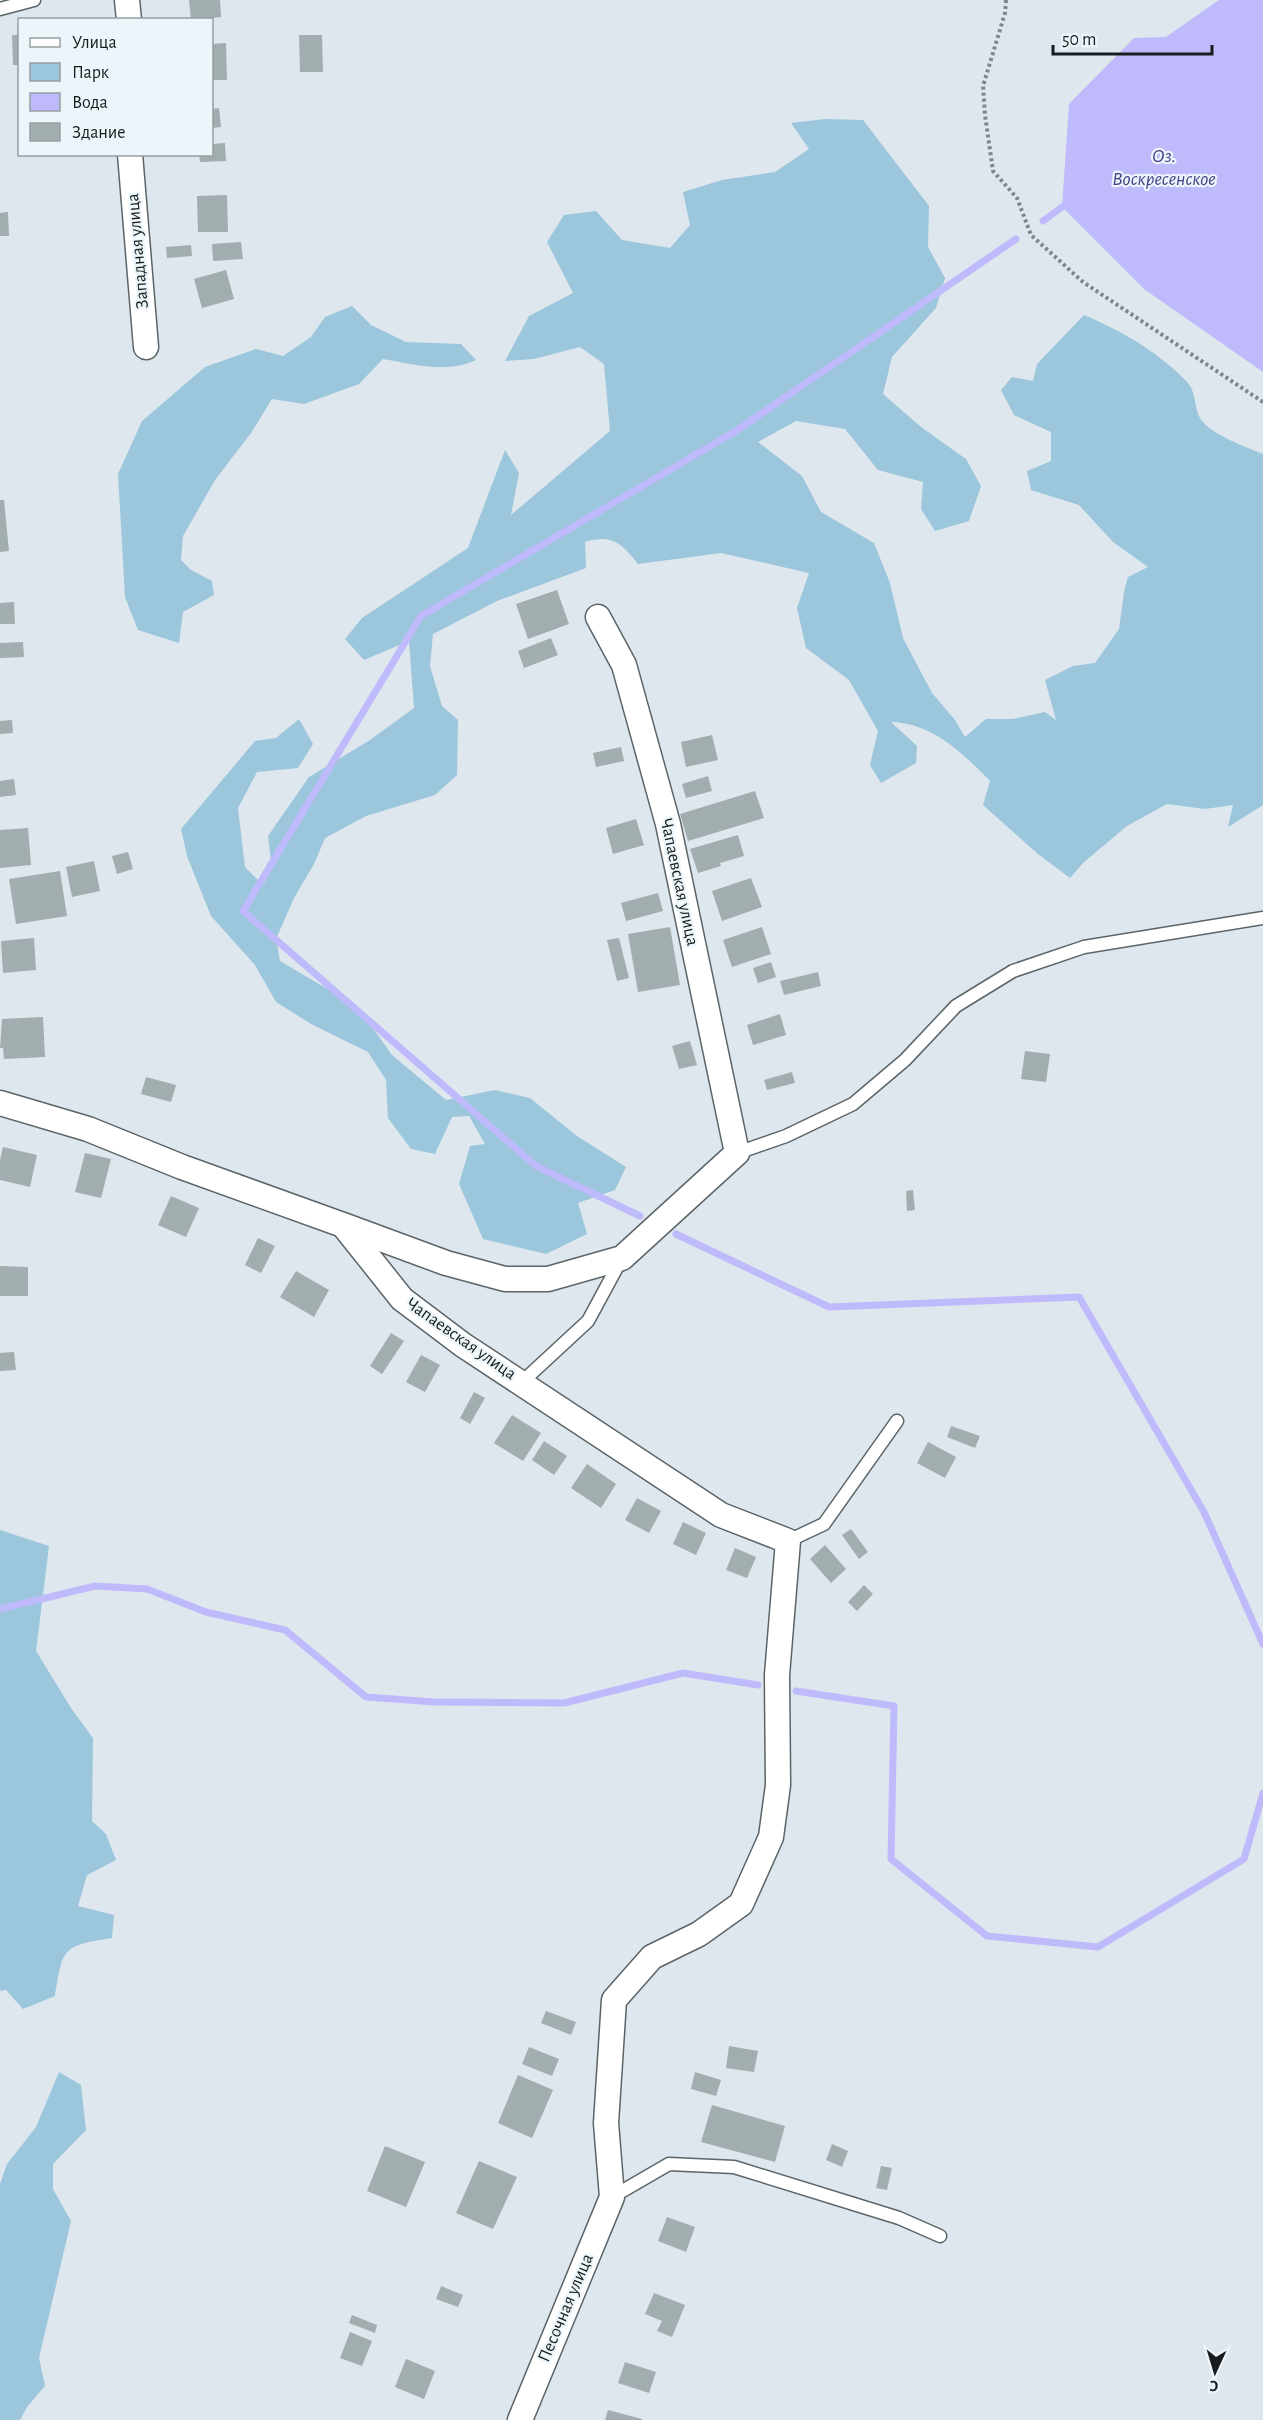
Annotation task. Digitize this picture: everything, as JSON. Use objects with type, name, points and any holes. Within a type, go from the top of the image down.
[{"type":"street","points":[[126,0],[129,18]]},
{"type":"street","name":"Западная улица","points":[[130,156],[146,348]]},
{"type":"street","name":"Чапаевская улица","points":[[598,617],[624,665],[668,824],[702,996],[737,1153]]},
{"type":"street","points":[[0,1103],[88,1129],[182,1167],[446,1263],[505,1279],[548,1280],[622,1258],[737,1153]]},
{"type":"street","name":"Чапаевская улица","points":[[343,1225],[402,1299],[463,1345],[720,1515],[788,1541]]},
{"type":"street","points":[[612,2197],[606,2123],[614,2000],[652,1957],[699,1934],[741,1904],[771,1838],[778,1785],[777,1675],[788,1541]]},
{"type":"street","name":"Песочная улица","points":[[520,2420],[612,2197]]},
{"type":"lane","points":[[0,9],[34,0]]},
{"type":"lane","points":[[737,1153],[786,1136],[853,1104],[905,1060],[956,1006],[1013,971],[1084,947],[1263,918]]},
{"type":"lane","points":[[522,1382],[588,1321],[622,1258]]},
{"type":"lane","points":[[788,1541],[824,1524],[897,1421]]},
{"type":"lane","points":[[612,2197],[669,2164],[734,2167],[899,2218],[939,2236]]},
{"type":"path","points":[[1006,0],[1005,13],[983,86],[985,115],[993,171],[1017,198],[1031,236],[1083,282],[1263,402]]},
{"type":"green space","points":[[825,119],[863,120],[929,206],[928,247],[945,278],[936,308],[892,357],[883,394],[921,427],[966,459],[981,486],[969,521],[935,531],[921,509],[923,482],[878,470],[845,429],[796,421],[758,442],[802,476],[821,512],[874,543],[890,583],[903,638],[932,693],[955,720],[965,737],[986,719],[1013,719],[1045,712],[1056,720],[1045,680],[1073,666],[1095,663],[1119,629],[1128,577],[1148,567],[1113,542],[1079,505],[1031,490],[1027,471],[1051,461],[1051,432],[1014,415],[1001,390],[1012,377],[1033,381],[1037,364],[1084,315],[1112,328],[1153,353],[1188,383],[1198,414],[1205,424],[1228,439],[1263,454],[1263,805],[1228,827],[1233,805],[1205,809],[1167,804],[1127,826],[1084,862],[1070,878],[1038,854],[983,805],[990,781],[958,750],[933,734],[906,724],[891,722],[917,746],[916,763],[881,783],[870,765],[878,731],[849,680],[806,648],[797,608],[809,573],[721,553],[638,564],[616,542],[603,539],[585,542],[586,568],[497,601],[433,634],[430,666],[442,706],[458,720],[457,775],[435,795],[366,816],[325,838],[276,939],[280,961],[358,1007],[392,1055],[446,1100],[495,1090],[530,1098],[577,1136],[626,1167],[615,1190],[578,1203],[587,1234],[546,1254],[483,1239],[459,1184],[470,1146],[485,1144],[469,1116],[452,1117],[435,1154],[411,1149],[388,1118],[386,1080],[368,1052],[311,1024],[276,1002],[255,965],[211,916],[187,856],[181,829],[255,741],[276,738],[299,719],[313,744],[298,768],[257,772],[238,808],[245,867],[263,885],[272,869],[268,836],[309,777],[370,740],[414,708],[409,641],[364,660],[345,639],[362,618],[468,548],[505,450],[519,473],[511,515],[610,431],[604,364],[580,347],[534,359],[505,361],[529,316],[573,293],[547,242],[564,215],[596,211],[622,240],[670,248],[690,225],[683,192],[722,180],[775,172],[809,149],[791,123]]},
{"type":"green space","points":[[352,306],[371,325],[406,342],[461,344],[476,360],[442,367],[383,359],[359,384],[304,404],[272,399],[251,433],[215,480],[183,536],[181,560],[191,570],[212,581],[214,595],[183,612],[179,643],[138,630],[125,597],[118,474],[142,421],[205,367],[256,349],[283,356],[311,337],[325,317]]},
{"type":"green space","points":[[0,1530],[49,1546],[36,1651],[71,1708],[93,1738],[92,1821],[106,1834],[116,1860],[87,1875],[78,1906],[114,1915],[112,1938],[74,1947],[63,1958],[55,1996],[23,2009],[6,1990],[0,1991]]},
{"type":"green space","points":[[59,2072],[81,2085],[86,2130],[53,2164],[53,2189],[71,2221],[39,2358],[45,2386],[27,2407],[20,2420],[0,2420],[0,2184],[7,2164],[36,2127]]},
{"type":"water","name":"Оз. Воскресенское","points":[[1219,0],[1263,0],[1263,372],[1144,289],[1062,207],[1069,104],[1134,38],[1166,37]]},
{"type":"building","points":[[189,0],[220,0],[221,17],[191,18]]},
{"type":"building","points":[[12,35],[18,35],[18,65],[13,65]]},
{"type":"building","points":[[299,35],[322,35],[323,72],[300,72]]},
{"type":"building","points":[[226,43],[227,80],[213,80],[213,44]]},
{"type":"building","points":[[219,108],[221,127],[213,128],[213,109]]},
{"type":"building","points":[[225,143],[226,161],[200,162],[199,156],[213,156],[213,144]]},
{"type":"building","points":[[227,195],[228,232],[198,232],[197,196]]},
{"type":"building","points":[[8,212],[9,236],[0,236],[0,213]]},
{"type":"building","points":[[241,242],[243,259],[213,261],[212,244]]},
{"type":"building","points":[[191,245],[192,256],[167,258],[166,247]]},
{"type":"building","points":[[226,270],[234,299],[202,308],[194,279]]},
{"type":"building","points":[[0,500],[4,500],[9,551],[0,552]]},
{"type":"building","points":[[557,590],[569,624],[528,639],[516,604]]},
{"type":"building","points":[[14,602],[15,624],[0,624],[0,603]]},
{"type":"building","points":[[551,638],[558,655],[524,668],[518,651]]},
{"type":"building","points":[[23,642],[24,657],[0,658],[0,643]]},
{"type":"building","points":[[12,720],[13,733],[0,734],[0,721]]},
{"type":"building","points":[[712,735],[718,760],[686,767],[681,742]]},
{"type":"building","points":[[621,747],[624,761],[596,767],[593,753]]},
{"type":"building","points":[[708,776],[712,791],[686,798],[682,784]]},
{"type":"building","points":[[14,779],[16,795],[0,797],[0,781]]},
{"type":"building","points":[[755,791],[764,818],[688,841],[680,814]]},
{"type":"building","points":[[636,819],[644,845],[613,854],[606,828]]},
{"type":"building","points":[[28,828],[31,865],[0,868],[0,830]]},
{"type":"building","points":[[738,835],[744,856],[698,873],[690,849]]},
{"type":"building","points":[[128,852],[133,869],[117,874],[112,856]]},
{"type":"building","points":[[94,861],[100,891],[72,897],[66,867]]},
{"type":"building","points":[[60,871],[67,916],[16,924],[9,879]]},
{"type":"building","points":[[751,878],[762,907],[722,921],[712,891]]},
{"type":"building","points":[[658,893],[663,911],[626,921],[621,903]]},
{"type":"building","points":[[670,927],[680,985],[638,992],[628,934]]},
{"type":"building","points":[[762,927],[771,954],[732,967],[723,940]]},
{"type":"building","points":[[34,938],[36,970],[3,973],[1,941]]},
{"type":"building","points":[[619,938],[629,978],[617,981],[607,940]]},
{"type":"building","points":[[771,962],[776,977],[758,983],[753,968]]},
{"type":"building","points":[[818,972],[821,986],[784,995],[780,981]]},
{"type":"building","points":[[780,1014],[786,1035],[753,1045],[747,1025]]},
{"type":"building","points":[[43,1017],[45,1057],[4,1059],[3,1048],[0,1048],[2,1019]]},
{"type":"building","points":[[690,1041],[697,1065],[679,1069],[672,1046]]},
{"type":"building","points":[[1025,1051],[1050,1054],[1046,1082],[1021,1079]]},
{"type":"building","points":[[792,1072],[795,1083],[767,1090],[764,1080]]},
{"type":"building","points":[[146,1077],[176,1085],[171,1102],[141,1094]]},
{"type":"building","points":[[3,1147],[37,1155],[30,1187],[0,1180],[0,1160]]},
{"type":"building","points":[[85,1153],[111,1159],[101,1198],[75,1192]]},
{"type":"building","points":[[913,1190],[915,1210],[907,1211],[906,1191]]},
{"type":"building","points":[[171,1196],[199,1208],[186,1237],[158,1225]]},
{"type":"building","points":[[258,1238],[275,1246],[261,1273],[245,1265]]},
{"type":"building","points":[[0,1266],[28,1267],[28,1296],[0,1296]]},
{"type":"building","points":[[296,1271],[329,1290],[314,1317],[280,1297]]},
{"type":"building","points":[[391,1333],[404,1341],[382,1374],[370,1366]]},
{"type":"building","points":[[14,1352],[16,1370],[0,1371],[0,1353]]},
{"type":"building","points":[[421,1355],[440,1365],[425,1392],[406,1382]]},
{"type":"building","points":[[474,1392],[485,1398],[470,1424],[460,1418]]},
{"type":"building","points":[[512,1415],[541,1433],[523,1461],[494,1443]]},
{"type":"building","points":[[951,1426],[980,1436],[975,1448],[947,1437]]},
{"type":"building","points":[[544,1441],[567,1456],[554,1475],[532,1460]]},
{"type":"building","points":[[928,1442],[956,1457],[945,1478],[917,1463]]},
{"type":"building","points":[[587,1464],[616,1484],[601,1508],[571,1488]]},
{"type":"building","points":[[637,1498],[661,1511],[649,1533],[625,1520]]},
{"type":"building","points":[[683,1522],[706,1533],[696,1555],[673,1544]]},
{"type":"building","points":[[851,1529],[868,1552],[859,1559],[842,1535]]},
{"type":"building","points":[[825,1545],[846,1569],[831,1583],[810,1559]]},
{"type":"building","points":[[735,1548],[756,1557],[747,1578],[726,1570]]},
{"type":"building","points":[[864,1585],[873,1594],[857,1611],[848,1602]]},
{"type":"building","points":[[546,2011],[576,2022],[571,2035],[541,2023]]},
{"type":"building","points":[[729,2046],[758,2051],[754,2072],[726,2068]]},
{"type":"building","points":[[529,2047],[559,2059],[552,2076],[522,2064]]},
{"type":"building","points":[[695,2072],[721,2080],[716,2096],[691,2089]]},
{"type":"building","points":[[518,2075],[553,2090],[532,2138],[498,2123]]},
{"type":"building","points":[[712,2105],[785,2126],[775,2162],[701,2142]]},
{"type":"building","points":[[832,2144],[848,2151],[842,2167],[826,2160]]},
{"type":"building","points":[[385,2146],[425,2162],[406,2207],[367,2191]]},
{"type":"building","points":[[479,2161],[517,2177],[493,2229],[456,2213]]},
{"type":"building","points":[[881,2166],[892,2168],[887,2190],[876,2188]]},
{"type":"building","points":[[667,2217],[695,2227],[686,2252],[658,2241]]},
{"type":"building","points":[[441,2286],[463,2295],[458,2307],[436,2299]]},
{"type":"building","points":[[654,2293],[685,2305],[672,2337],[657,2331],[662,2321],[645,2314]]},
{"type":"building","points":[[352,2315],[377,2325],[375,2333],[349,2323]]},
{"type":"building","points":[[350,2332],[372,2341],[362,2366],[340,2358]]},
{"type":"building","points":[[406,2359],[435,2371],[424,2399],[395,2387]]},
{"type":"building","points":[[625,2362],[656,2372],[649,2393],[618,2383]]},
{"type":"building","points":[[608,2410],[642,2419],[642,2420],[605,2420]]},
{"type":"waterway","points":[[1043,221],[1062,207]]},
{"type":"waterway","points":[[640,1216],[536,1166],[243,911],[421,616],[736,431],[1016,239]]},
{"type":"waterway","points":[[676,1234],[829,1307],[1079,1297],[1204,1512],[1263,1644]]},
{"type":"waterway","points":[[0,1609],[95,1586],[147,1589],[206,1612],[285,1630],[366,1697],[435,1702],[564,1703],[683,1673],[758,1685]]},
{"type":"waterway","points":[[796,1691],[894,1706],[891,1859],[987,1936],[1098,1947],[1244,1859],[1263,1793]]}]
